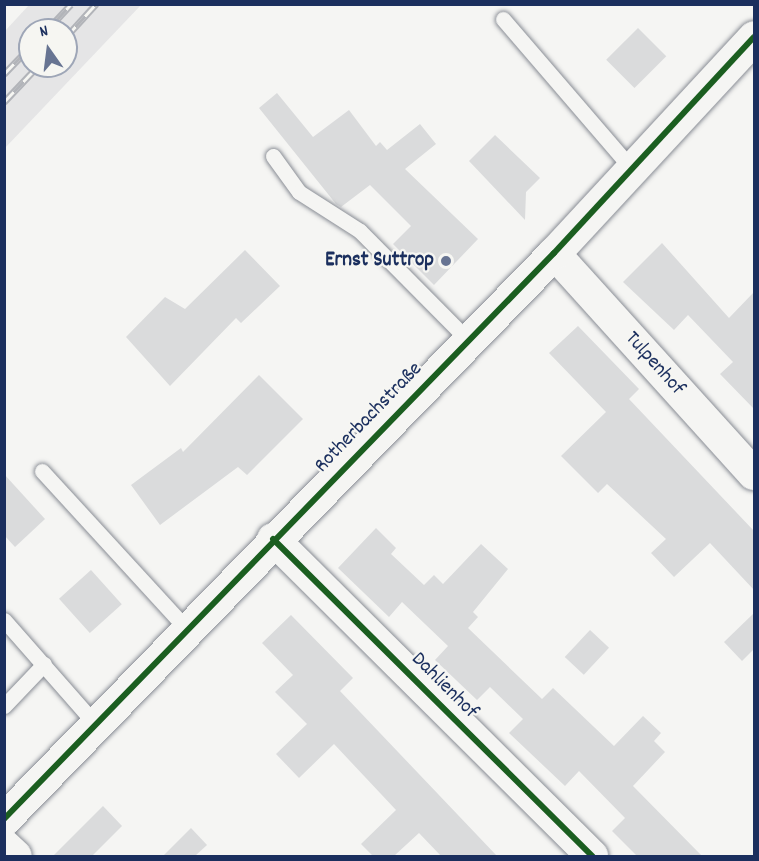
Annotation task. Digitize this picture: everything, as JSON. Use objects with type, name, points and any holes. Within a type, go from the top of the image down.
[{"type":"street","name":"Rotherbachstraße","points":[[4,819],[97,726],[185,627],[554,253],[754,37]]},
{"type":"street","name":"Tulpenhof","points":[[554,253],[754,474]]},
{"type":"street","name":"Dahlienhof","points":[[273,539],[592,856]]},
{"type":"street","points":[[4,845],[16,856]]},
{"type":"lane","points":[[503,19],[631,168]]},
{"type":"lane","points":[[273,156],[299,192],[360,231],[468,340]]},
{"type":"lane","points":[[42,471],[185,627]]},
{"type":"lane","points":[[4,620],[97,726]]},
{"type":"lane","points":[[4,706],[44,664]]},
{"type":"shaded area","points":[[29,5],[141,5],[78,71],[78,18],[18,18],[18,78],[72,78],[5,148],[5,31]]},
{"type":"building","points":[[638,28],[666,56],[634,88],[606,60]]},
{"type":"building","points":[[277,93],[313,137],[349,110],[376,146],[380,142],[387,150],[420,124],[436,144],[405,169],[478,239],[434,285],[393,244],[411,226],[370,185],[341,207],[336,204],[259,108]]},
{"type":"building","points":[[495,135],[540,178],[526,192],[525,220],[469,161]]},
{"type":"building","points":[[662,243],[729,318],[754,292],[754,409],[720,374],[733,362],[688,315],[674,330],[623,282]]},
{"type":"building","points":[[245,250],[280,286],[241,323],[236,318],[170,386],[126,337],[165,297],[185,309]]},
{"type":"building","points":[[578,326],[639,389],[629,399],[754,531],[754,590],[710,543],[674,577],[651,553],[666,539],[607,484],[598,493],[561,456],[606,412],[549,353]]},
{"type":"building","points":[[259,375],[303,419],[247,475],[238,467],[160,525],[131,485],[181,448],[183,452]]},
{"type":"building","points":[[4,474],[45,519],[15,547],[4,535]]},
{"type":"building","points":[[376,528],[396,548],[391,554],[424,585],[434,575],[443,584],[481,544],[508,569],[473,612],[478,617],[468,628],[542,699],[553,688],[614,746],[643,716],[661,733],[654,741],[665,752],[633,786],[702,856],[637,856],[612,831],[625,818],[579,771],[565,786],[509,733],[523,719],[490,687],[477,700],[435,660],[448,646],[402,602],[389,617],[338,568]]},
{"type":"building","points":[[91,570],[122,604],[90,633],[59,599]]},
{"type":"building","points":[[754,613],[754,649],[742,661],[724,642]]},
{"type":"building","points":[[291,615],[353,678],[340,691],[497,856],[441,856],[419,833],[394,856],[373,856],[361,844],[396,810],[334,744],[299,778],[276,754],[307,724],[275,692],[293,675],[262,643]]},
{"type":"building","points":[[590,630],[609,648],[584,675],[565,657]]},
{"type":"building","points":[[103,806],[122,826],[92,856],[53,856]]},
{"type":"building","points":[[191,828],[207,845],[195,856],[163,856]]},
{"type":"railway","points":[[58,18],[71,4]]},
{"type":"railway","points":[[78,24],[96,4]]},
{"type":"railway","points":[[4,74],[18,59]]},
{"type":"railway","points":[[4,102],[27,78]]},
{"type":"cycle path","points":[[4,819],[554,253],[754,37]]},
{"type":"cycle path","points":[[273,539],[592,856]]},
{"type":"place","name":"Ernst Suttrop","points":[[446,261]]}]
